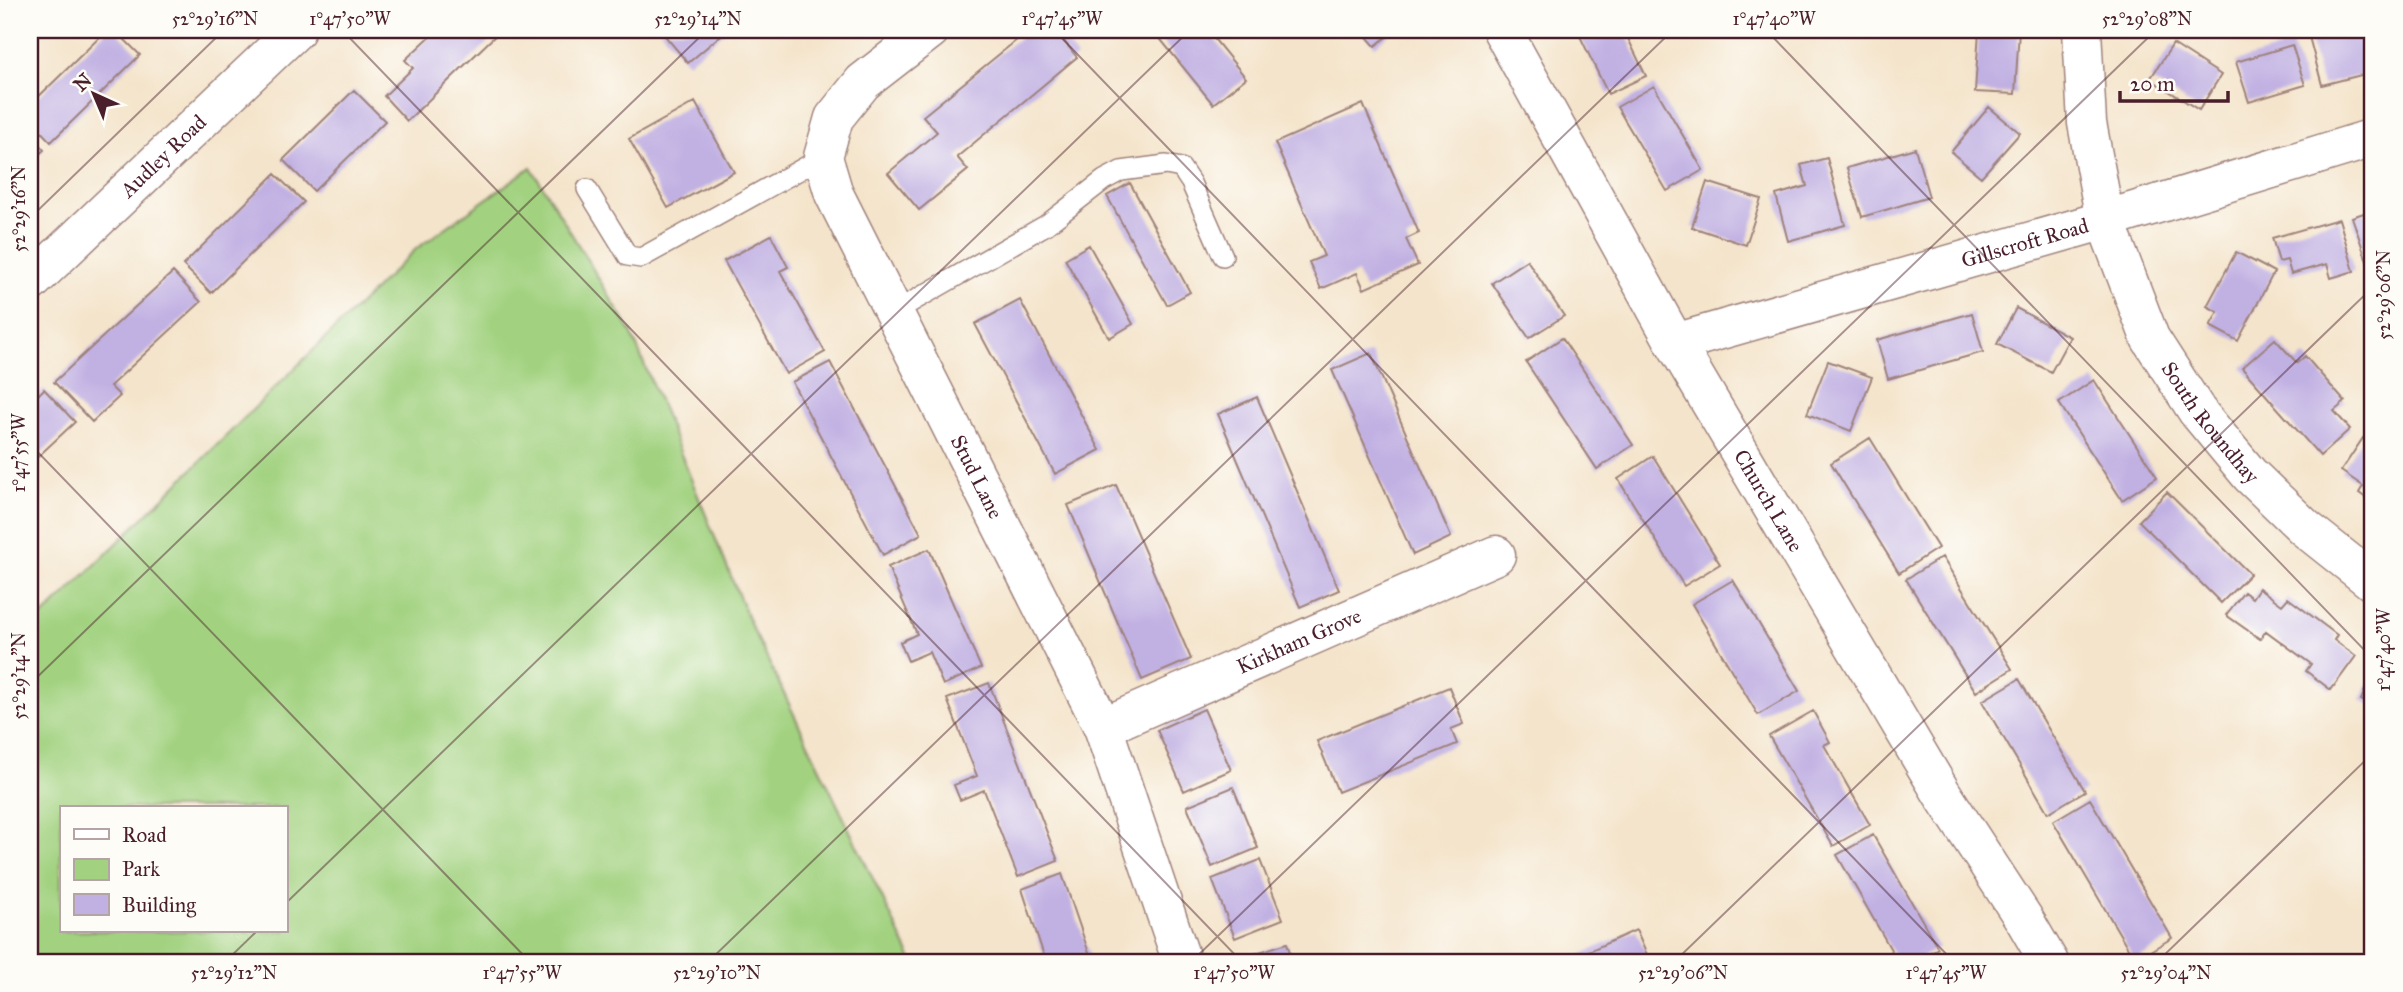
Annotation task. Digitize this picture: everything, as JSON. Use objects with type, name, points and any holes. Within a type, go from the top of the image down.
[{"type":"street","name":"Audley Road","points":[[30,283],[296,30]]},
{"type":"street","points":[[823,157],[834,118],[863,82],[930,30]]},
{"type":"street","name":"Church Lane","points":[[1502,30],[1675,343],[1941,792],[2049,962]]},
{"type":"street","name":"South Roundhay","points":[[2082,30],[2087,123],[2105,220],[2150,338],[2197,411],[2250,475],[2296,520],[2373,582]]},
{"type":"street","name":"Gillscroft Road","points":[[1675,343],[2105,220],[2373,138]]},
{"type":"street","name":"Stud Lane","points":[[823,157],[834,194],[1103,727],[1182,962]]},
{"type":"street","name":"Kirkham Grove","points":[[1103,727],[1496,555]]},
{"type":"lane","points":[[587,190],[628,256],[640,258],[823,157]]},
{"type":"lane","points":[[894,312],[1046,225],[1104,180],[1121,171],[1166,165],[1181,168],[1191,183],[1223,256]]},
{"type":"green space","points":[[531,167],[631,332],[750,623],[913,962],[30,962],[30,629],[416,249]]},
{"type":"building","points":[[107,30],[115,30],[140,55],[51,142],[30,120],[30,105]]},
{"type":"building","points":[[437,30],[501,30],[407,121],[384,96],[413,68],[405,60]]},
{"type":"building","points":[[660,30],[727,30],[688,63]]},
{"type":"building","points":[[1029,30],[1055,30],[1077,57],[957,157],[968,170],[919,210],[888,173],[937,132],[923,116]]},
{"type":"building","points":[[1153,30],[1207,30],[1246,78],[1213,104]]},
{"type":"building","points":[[1361,30],[1395,30],[1375,46]]},
{"type":"building","points":[[1577,30],[1624,30],[1646,76],[1608,94]]},
{"type":"building","points":[[1979,30],[2019,30],[2015,94],[1975,92]]},
{"type":"building","points":[[2338,30],[2339,34],[2353,30],[2369,30],[2373,46],[2373,72],[2322,85],[2308,33]]},
{"type":"building","points":[[2173,44],[2221,75],[2199,110],[2150,79]]},
{"type":"building","points":[[2292,45],[2305,85],[2249,102],[2236,62]]},
{"type":"building","points":[[1654,86],[1703,170],[1667,191],[1617,107]]},
{"type":"building","points":[[354,90],[385,121],[314,191],[283,160]]},
{"type":"building","points":[[695,102],[734,172],[668,208],[629,139]]},
{"type":"building","points":[[1363,104],[1419,233],[1406,239],[1418,265],[1364,289],[1357,273],[1321,289],[1309,262],[1324,256],[1275,143]]},
{"type":"building","points":[[1989,107],[2020,133],[1981,177],[1951,152]]},
{"type":"building","points":[[30,135],[44,150],[30,162]]},
{"type":"building","points":[[1915,148],[1929,197],[1862,217],[1847,168]]},
{"type":"building","points":[[1827,158],[1845,225],[1788,241],[1776,195],[1807,186],[1801,165]]},
{"type":"building","points":[[275,174],[304,202],[211,293],[183,265]]},
{"type":"building","points":[[1707,182],[1761,199],[1746,245],[1692,227]]},
{"type":"building","points":[[1130,183],[1190,292],[1167,305],[1107,196]]},
{"type":"building","points":[[2373,210],[2373,262],[2368,264],[2352,217]]},
{"type":"building","points":[[2339,219],[2354,271],[2331,278],[2327,264],[2291,274],[2287,260],[2279,262],[2272,238]]},
{"type":"building","points":[[771,235],[788,267],[780,271],[825,352],[786,374],[724,261]]},
{"type":"building","points":[[1089,245],[1133,324],[1109,338],[1065,259]]},
{"type":"building","points":[[2236,252],[2274,272],[2238,341],[2210,326],[2218,312],[2207,306]]},
{"type":"building","points":[[1527,260],[1564,316],[1529,338],[1492,283]]},
{"type":"building","points":[[173,272],[201,302],[110,386],[120,396],[92,422],[54,382]]},
{"type":"building","points":[[1020,300],[1100,450],[1055,474],[975,324]]},
{"type":"building","points":[[2016,308],[2070,337],[2051,372],[1997,344]]},
{"type":"building","points":[[1972,313],[1983,352],[1888,379],[1877,340]]},
{"type":"building","points":[[1562,338],[1633,445],[1597,469],[1526,362]]},
{"type":"building","points":[[2275,339],[2297,363],[2305,356],[2345,402],[2334,411],[2350,429],[2320,456],[2242,368]]},
{"type":"building","points":[[1371,353],[1451,537],[1413,555],[1332,370]]},
{"type":"building","points":[[1828,361],[1872,377],[1851,431],[1807,414]]},
{"type":"building","points":[[830,362],[921,534],[883,555],[792,382]]},
{"type":"building","points":[[2094,380],[2157,477],[2122,500],[2059,403]]},
{"type":"building","points":[[44,389],[75,422],[30,464],[30,403]]},
{"type":"building","points":[[1257,397],[1339,590],[1300,607],[1218,414]]},
{"type":"building","points":[[1870,438],[1938,548],[1899,573],[1831,463]]},
{"type":"building","points":[[2363,438],[2372,444],[2373,441],[2373,503],[2359,493],[2363,486],[2341,471]]},
{"type":"building","points":[[1653,456],[1720,564],[1684,586],[1618,479]]},
{"type":"building","points":[[1116,485],[1191,659],[1142,680],[1068,505]]},
{"type":"building","points":[[2167,492],[2250,574],[2221,603],[2139,521]]},
{"type":"building","points":[[929,549],[981,668],[943,685],[929,652],[908,661],[900,642],[917,634],[888,567]]},
{"type":"building","points":[[1942,557],[2012,669],[1976,692],[1906,579]]},
{"type":"building","points":[[1733,580],[1799,691],[1758,715],[1692,604]]},
{"type":"building","points":[[2259,588],[2282,605],[2288,598],[2337,635],[2334,640],[2356,656],[2331,690],[2306,671],[2311,664],[2266,631],[2260,639],[2226,615],[2244,592],[2252,598]]},
{"type":"building","points":[[2373,671],[2373,706],[2361,700]]},
{"type":"building","points":[[2019,679],[2085,791],[2048,813],[1982,701]]},
{"type":"building","points":[[989,683],[1058,861],[1018,877],[984,790],[960,800],[954,785],[977,776],[947,699]]},
{"type":"building","points":[[1449,687],[1464,724],[1451,729],[1457,744],[1338,792],[1317,741]]},
{"type":"building","points":[[1204,709],[1231,770],[1184,791],[1157,730]]},
{"type":"building","points":[[1813,711],[1830,742],[1824,745],[1870,825],[1833,846],[1769,736]]},
{"type":"building","points":[[1233,787],[1258,848],[1212,867],[1187,806]]},
{"type":"building","points":[[2090,799],[2172,938],[2135,960],[2053,821]]},
{"type":"building","points":[[1873,835],[1938,948],[1913,962],[1898,962],[1837,855]]},
{"type":"building","points":[[1260,860],[1283,919],[1235,938],[1212,879]]},
{"type":"building","points":[[1062,874],[1092,962],[1046,962],[1022,889]]},
{"type":"building","points":[[1636,930],[1650,962],[1584,962],[1580,955]]},
{"type":"building","points":[[1287,943],[1293,962],[1246,962],[1244,957]]}]
